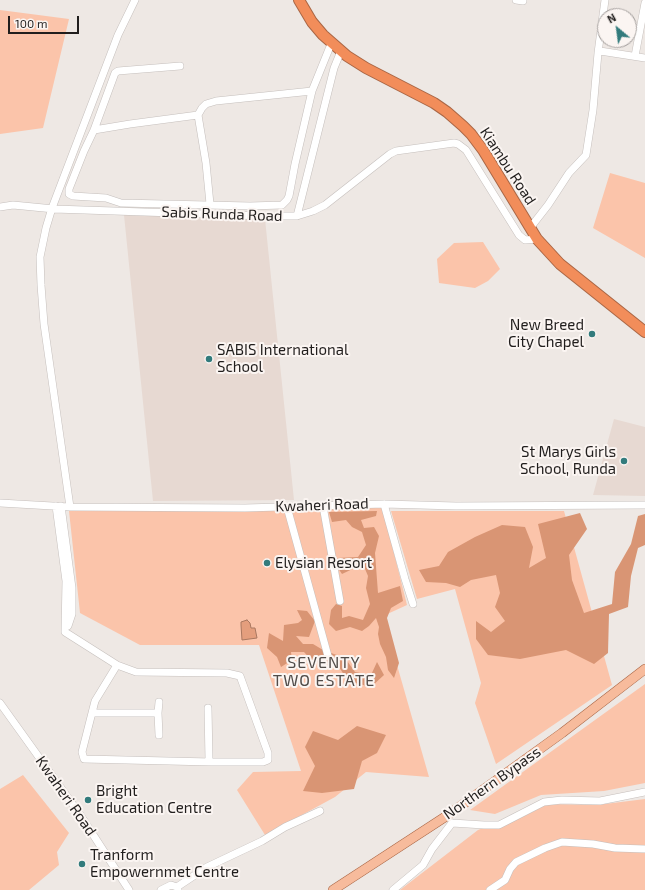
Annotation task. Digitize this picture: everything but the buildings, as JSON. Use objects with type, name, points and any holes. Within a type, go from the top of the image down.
[{"type":"highway","name":"Kiambu Road","points":[[299,0],[312,22],[331,44],[366,68],[434,103],[452,116],[471,134],[484,150],[538,240],[560,264],[645,332]]},
{"type":"main road","name":"Northern Bypass","points":[[333,890],[450,819],[644,669]]},
{"type":"street","points":[[70,507],[44,324],[40,257],[52,208],[118,35],[135,0]]},
{"type":"street","points":[[530,228],[548,205],[569,173],[586,155],[593,110],[598,53],[605,0]]},
{"type":"street","points":[[635,56],[645,3]]},
{"type":"street","points":[[180,66],[116,72],[94,130],[69,189],[68,192],[71,196],[106,198],[121,203],[282,205],[287,200],[312,91],[331,44]]},
{"type":"street","name":"Sabis Runda Road","points":[[0,207],[13,206],[297,216],[334,68],[341,51]]},
{"type":"street","points":[[598,53],[600,52],[645,58]]},
{"type":"street","points":[[210,204],[206,163],[198,115],[202,108],[210,102],[312,91]]},
{"type":"street","points":[[94,130],[198,115]]},
{"type":"street","points":[[297,216],[325,205],[390,154],[454,143],[466,150],[500,203],[518,235],[526,240],[538,240]]},
{"type":"street","points":[[500,203],[511,197]]},
{"type":"street","name":"Kwaheri Road","points":[[0,503],[70,507],[287,507],[384,504],[456,506],[645,505]]},
{"type":"street","points":[[384,504],[413,604]]},
{"type":"street","points":[[59,506],[69,588],[65,632],[117,665],[136,672],[238,674],[242,677],[269,758],[262,762],[84,759],[82,752],[97,697],[117,665]]},
{"type":"street","points":[[323,506],[340,601]]},
{"type":"street","points":[[287,507],[328,656]]},
{"type":"street","points":[[158,735],[159,702]]},
{"type":"street","name":"Kwaheri Road","points":[[0,703],[83,820],[129,890]]},
{"type":"street","points":[[208,708],[209,760],[211,762]]},
{"type":"street","points":[[92,713],[158,713]]},
{"type":"street","points":[[393,890],[423,865],[450,819],[484,825],[499,824],[513,819],[544,802],[562,800],[600,801],[645,792]]},
{"type":"street","points":[[161,890],[171,885],[177,888],[207,867],[262,841],[285,827],[320,811]]},
{"type":"street","points":[[490,890],[505,880],[510,869],[516,862],[545,848],[562,842],[593,844],[615,848],[645,848]]},
{"type":"shaded area","points":[[0,10],[69,19],[43,128],[0,134]]},
{"type":"shaded area","points":[[610,173],[645,183],[645,258],[593,228]]},
{"type":"shaded area","name":"SABIS International School","points":[[124,215],[265,219],[294,500],[153,501]]},
{"type":"shaded area","points":[[483,242],[500,269],[488,281],[475,288],[439,283],[437,259],[454,243]]},
{"type":"shaded area","name":"St Marys Girls School, Runda","points":[[614,419],[645,427],[645,496],[593,495]]},
{"type":"shaded area","points":[[382,505],[407,605],[383,616],[429,777],[366,772],[335,797],[265,835],[237,790],[253,772],[301,771],[259,645],[140,645],[80,613],[69,511]]},
{"type":"shaded area","points":[[377,511],[376,516],[361,520],[364,528],[374,527],[379,536],[375,553],[378,593],[400,586],[403,601],[391,608],[387,618],[399,663],[394,678],[388,670],[386,657],[380,644],[378,634],[379,627],[376,618],[362,631],[350,627],[336,631],[329,624],[331,610],[336,604],[342,606],[342,618],[349,616],[363,620],[370,604],[366,588],[368,576],[363,564],[342,574],[336,565],[337,558],[358,557],[366,545],[362,532],[352,527],[346,520],[332,522],[329,512]]},
{"type":"shaded area","points":[[391,511],[564,511],[612,685],[496,764],[475,703],[481,683],[455,589],[417,599]]},
{"type":"shaded area","points":[[580,513],[587,529],[569,555],[572,580],[584,613],[612,604],[615,572],[631,544],[638,516],[645,514],[645,545],[638,548],[631,576],[628,607],[609,614],[608,653],[594,664],[566,650],[520,659],[488,655],[476,639],[476,621],[491,632],[505,621],[495,607],[500,593],[496,575],[471,580],[460,587],[446,583],[426,582],[419,570],[439,566],[448,552],[475,537],[502,525],[525,527],[533,547],[529,568],[546,558],[538,524]]},
{"type":"shaded area","points":[[297,610],[307,611],[315,621],[309,637],[296,636],[303,644],[313,644],[323,650],[345,658],[355,672],[371,675],[377,662],[384,675],[371,687],[348,681],[339,667],[323,661],[314,663],[304,652],[291,652],[292,660],[281,667],[277,657],[267,648],[269,633],[283,641],[284,625],[298,623],[302,620]]},
{"type":"shaded area","points":[[247,620],[250,623],[251,628],[255,628],[257,638],[242,640],[241,622]]},
{"type":"shaded area","points":[[645,684],[645,783],[604,791],[541,795],[495,814],[470,810]]},
{"type":"shaded area","points":[[357,726],[386,735],[377,753],[362,761],[354,789],[322,793],[303,791],[315,766],[305,747],[313,731],[338,740]]},
{"type":"shaded area","points":[[23,775],[69,833],[57,852],[59,865],[29,890],[0,890],[0,789]]},
{"type":"shaded area","points":[[645,799],[645,890],[400,890],[478,830],[546,804],[597,805]]},
{"type":"place","name":"New Breed City Chapel","points":[[592,334]]},
{"type":"place","name":"SABIS International School","points":[[209,359]]},
{"type":"place","name":"St Marys Girls School, Runda","points":[[624,461]]},
{"type":"place","name":"Elysian Resort","points":[[267,563]]},
{"type":"place","name":"Bright Education Centre","points":[[88,800]]},
{"type":"place","name":"Tranform Empowernmet Centre","points":[[82,864]]},
{"type":"district","name":"SEVENTY TWO ESTATE","points":[[324,672]]}]
